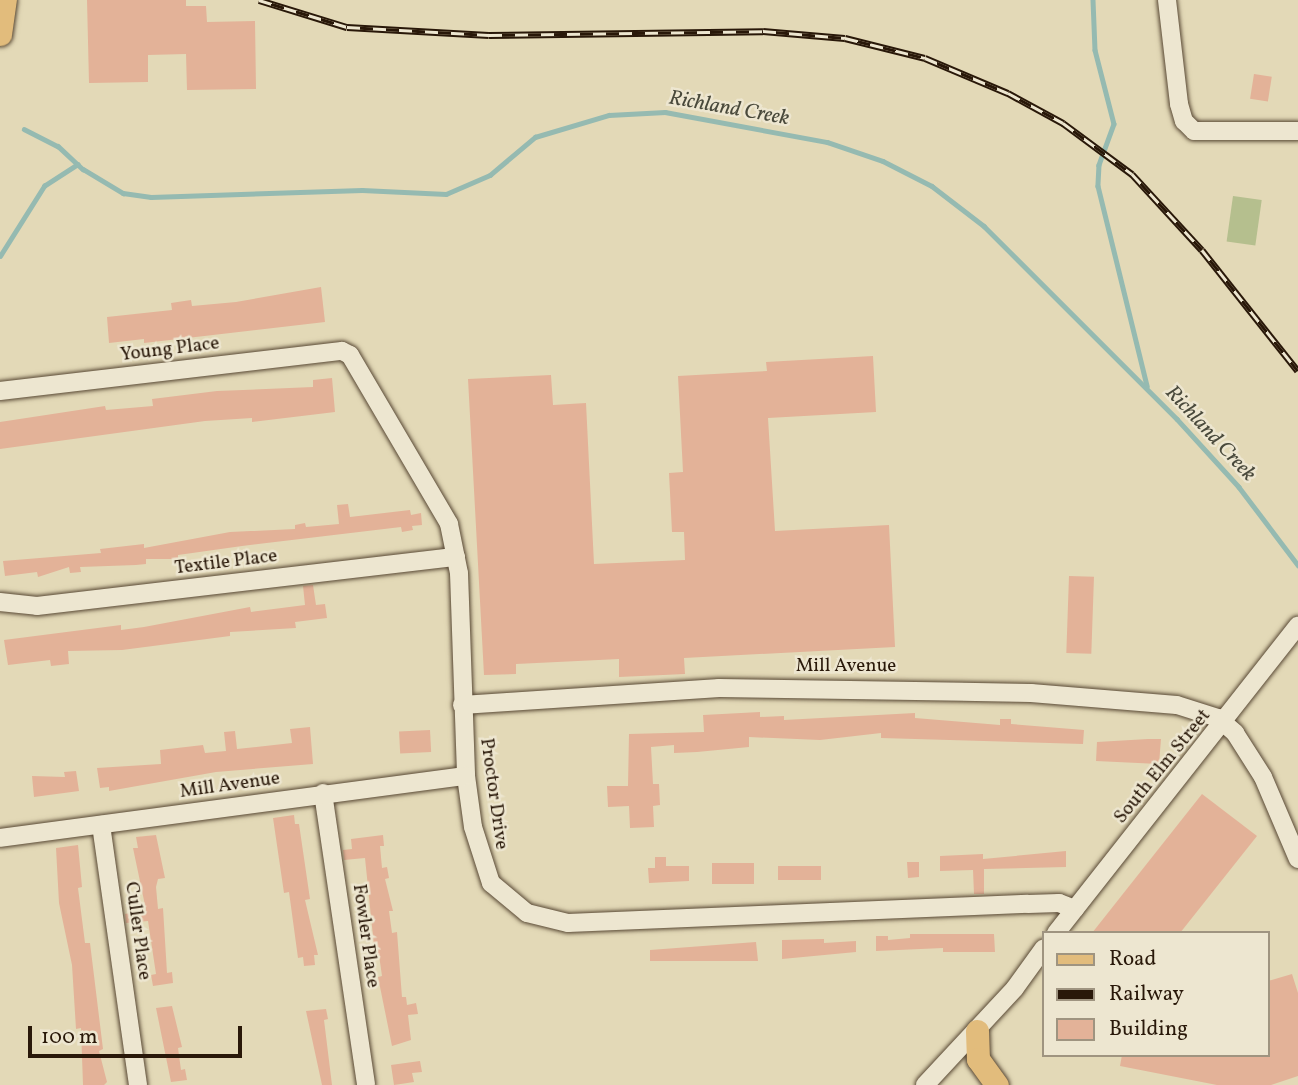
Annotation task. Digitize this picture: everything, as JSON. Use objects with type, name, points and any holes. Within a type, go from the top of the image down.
[{"type":"main road","points":[[0,34],[5,0]]},
{"type":"main road","points":[[977,1031],[978,1059],[996,1085]]},
{"type":"street","points":[[1167,0],[1179,104],[1184,121],[1194,131],[1298,131]]},
{"type":"street","name":"Young Place","points":[[0,391],[345,352]]},
{"type":"street","name":"Proctor Drive","points":[[345,352],[360,367],[449,524],[456,557],[466,776],[473,827],[491,883],[527,913],[550,920],[1028,904],[1059,904],[1075,909]]},
{"type":"street","name":"Textile Place","points":[[5,606],[37,606],[456,557]]},
{"type":"street","name":"South Elm Street","points":[[1058,931],[1225,724],[1298,626]]},
{"type":"street","name":"Mill Avenue","points":[[462,705],[719,688],[884,688],[1031,693],[1177,705],[1225,724]]},
{"type":"street","points":[[1225,724],[1263,777],[1298,859]]},
{"type":"street","name":"Mill Avenue","points":[[1,835],[101,825],[323,793],[466,776]]},
{"type":"street","name":"Fowler Place","points":[[323,793],[366,1085]]},
{"type":"street","name":"Culler Place","points":[[101,825],[138,1085]]},
{"type":"street","points":[[925,1085],[977,1031],[1042,950]]},
{"type":"green space","points":[[1233,196],[1262,200],[1255,246],[1227,242]]},
{"type":"building","points":[[87,0],[186,0],[186,6],[206,6],[207,22],[255,21],[256,89],[187,90],[186,54],[148,55],[148,82],[89,83]]},
{"type":"building","points":[[1254,74],[1272,77],[1268,102],[1250,99]]},
{"type":"building","points":[[321,287],[325,322],[144,343],[144,339],[109,343],[107,317],[172,310],[171,303],[191,300],[192,306],[236,302]]},
{"type":"building","points":[[873,356],[876,412],[768,418],[775,531],[889,525],[895,647],[684,658],[685,674],[619,677],[619,659],[516,664],[516,674],[484,675],[468,379],[551,375],[553,405],[586,403],[594,564],[685,560],[684,532],[672,532],[669,473],[683,472],[678,376],[767,371],[766,362]]},
{"type":"building","points":[[332,378],[335,412],[252,422],[252,418],[205,421],[0,449],[0,422],[105,406],[106,410],[153,406],[152,399],[217,391],[313,387],[313,380]]},
{"type":"building","points":[[348,504],[350,517],[410,510],[411,515],[421,513],[422,525],[412,526],[413,530],[402,532],[401,527],[178,555],[178,559],[146,559],[146,564],[80,567],[81,572],[70,573],[69,567],[38,577],[37,572],[5,576],[3,561],[101,553],[100,549],[144,544],[144,548],[230,532],[295,529],[295,525],[305,523],[306,527],[339,524],[337,505]]},
{"type":"building","points":[[1069,576],[1094,577],[1091,654],[1066,653]]},
{"type":"building","points":[[313,585],[316,605],[325,604],[327,618],[295,622],[296,628],[230,632],[230,636],[122,650],[68,651],[69,664],[51,666],[50,660],[8,665],[4,640],[121,625],[121,630],[144,627],[250,607],[251,612],[305,605],[303,586]]},
{"type":"building","points":[[760,712],[760,717],[784,716],[784,720],[915,713],[915,718],[1000,725],[1000,719],[1011,719],[1011,724],[1084,730],[1083,744],[881,738],[881,733],[820,740],[749,737],[749,747],[697,752],[674,753],[674,745],[651,747],[653,784],[659,784],[660,805],[653,806],[654,827],[630,828],[629,806],[608,807],[607,786],[628,786],[629,734],[704,732],[703,715]]},
{"type":"building","points":[[310,727],[313,764],[216,772],[109,791],[109,787],[100,788],[97,768],[161,764],[160,750],[203,745],[205,753],[226,751],[224,732],[235,731],[237,749],[292,743],[290,729]]},
{"type":"building","points":[[430,730],[431,752],[400,754],[399,732]]},
{"type":"building","points":[[1161,739],[1159,764],[1096,761],[1097,742]]},
{"type":"building","points":[[76,771],[79,791],[34,797],[32,776],[65,777],[64,772]]},
{"type":"building","points":[[1202,794],[1257,836],[1182,931],[1094,931]]},
{"type":"building","points":[[294,815],[295,824],[299,824],[310,899],[305,900],[318,955],[314,955],[315,965],[304,966],[303,957],[298,958],[289,892],[284,893],[273,818]]},
{"type":"building","points":[[156,835],[165,878],[158,879],[156,887],[158,909],[163,908],[167,973],[172,972],[173,983],[153,986],[151,975],[156,974],[148,921],[126,923],[125,914],[146,910],[133,848],[138,848],[136,837]]},
{"type":"building","points":[[383,835],[384,846],[380,846],[382,868],[387,867],[389,878],[385,879],[393,911],[389,911],[392,933],[397,932],[402,997],[406,997],[407,1005],[416,1003],[418,1014],[408,1015],[411,1040],[392,1046],[378,977],[382,976],[379,955],[375,956],[365,858],[344,860],[343,850],[352,849],[351,839]]},
{"type":"building","points":[[78,845],[82,887],[78,888],[85,943],[90,943],[103,1049],[99,1051],[107,1082],[104,1085],[83,1085],[81,1028],[76,1029],[72,965],[59,903],[56,848]]},
{"type":"building","points":[[1066,851],[1066,867],[984,869],[984,894],[974,894],[973,870],[940,871],[940,856],[983,854],[983,859]]},
{"type":"building","points":[[655,857],[666,857],[666,866],[689,866],[689,881],[649,883],[648,868],[655,868]]},
{"type":"building","points":[[907,862],[919,862],[919,877],[908,878]]},
{"type":"building","points":[[712,863],[754,863],[754,884],[712,884]]},
{"type":"building","points":[[778,866],[821,866],[821,880],[778,880]]},
{"type":"building","points":[[910,934],[994,934],[995,952],[943,952],[943,948],[876,951],[876,936],[888,936],[888,940],[910,938]]},
{"type":"building","points":[[824,939],[824,943],[856,941],[856,952],[782,959],[782,940]]},
{"type":"building","points":[[756,942],[758,961],[650,961],[650,950]]},
{"type":"building","points":[[1292,974],[1298,993],[1298,1076],[1271,1085],[1217,1085],[1120,1066],[1122,1057],[1270,1057],[1270,980]]},
{"type":"building","points":[[172,1006],[182,1047],[178,1048],[181,1070],[185,1069],[187,1080],[171,1082],[156,1008]]},
{"type":"building","points":[[326,1009],[328,1019],[324,1020],[332,1085],[322,1085],[306,1011]]},
{"type":"building","points":[[420,1061],[422,1072],[412,1073],[414,1082],[394,1085],[391,1065]]},
{"type":"waterway","points":[[1093,0],[1095,50],[1114,124],[1099,165],[1098,186],[1147,386]]},
{"type":"waterway","name":"Richland Creek","points":[[24,129],[58,146],[83,169],[123,193],[151,197],[362,190],[446,194],[490,175],[535,137],[609,115],[665,112],[827,142],[883,161],[932,186],[984,226],[1177,419],[1239,487],[1298,565]]},
{"type":"waterway","points":[[0,256],[44,186],[78,164]]},
{"type":"railway","points":[[259,0],[347,27],[489,35],[763,31],[845,38],[925,58],[1008,93],[1063,123],[1132,174],[1202,250],[1298,371]]}]
